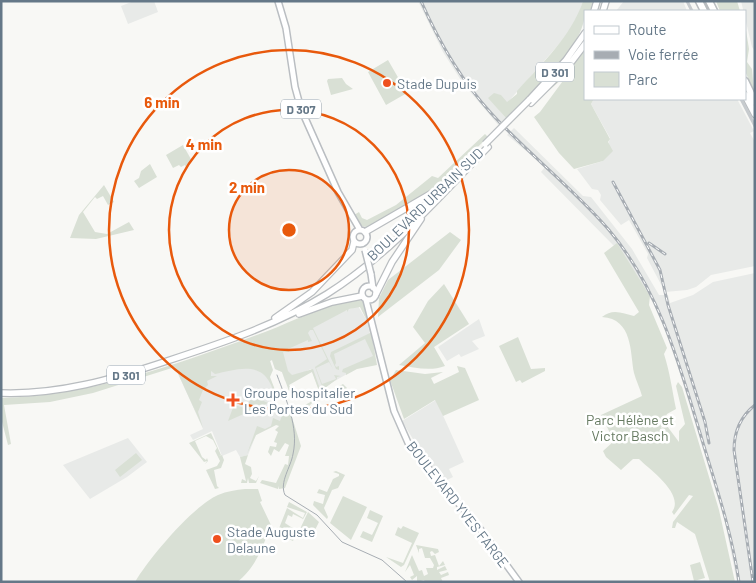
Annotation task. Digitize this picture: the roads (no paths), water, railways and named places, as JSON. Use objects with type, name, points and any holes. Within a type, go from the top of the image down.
[{"type":"highway","name":"BOULEVARD URBAIN SUD","points":[[530,102],[566,60],[584,34]]},
{"type":"highway","name":"D 301","points":[[556,78],[584,41]]},
{"type":"highway","points":[[556,78],[584,45]]},
{"type":"highway","points":[[556,78],[570,66],[584,49]]},
{"type":"highway","name":"BOULEVARD URBAIN SUD","points":[[1,393],[52,391],[103,381],[223,342],[311,303],[355,275],[393,244],[530,102],[556,78]]},
{"type":"highway","points":[[746,83],[755,102]]},
{"type":"highway","points":[[746,96],[755,114]]},
{"type":"highway","name":"BOULEVARD URBAIN SUD","points":[[1,390],[49,388],[101,378],[273,321],[322,293],[353,271],[390,240],[487,146]]},
{"type":"highway","points":[[360,232],[446,185]]},
{"type":"highway","points":[[375,296],[392,262],[431,206]]},
{"type":"highway","points":[[273,321],[312,292],[359,243]]},
{"type":"highway","points":[[273,321],[332,302],[364,298]]},
{"type":"main road","name":"D 307","points":[[278,1],[287,35],[295,87],[301,109],[360,232]]},
{"type":"main road","points":[[359,243],[367,237],[360,232]]},
{"type":"main road","points":[[360,232],[359,243],[364,251],[375,296],[373,324]]},
{"type":"main road","points":[[370,275],[369,282],[362,290],[373,324]]},
{"type":"main road","points":[[365,287],[373,288]]},
{"type":"main road","points":[[364,298],[375,296]]},
{"type":"main road","name":"BOULEVARD YVES FARGE","points":[[373,324],[394,411],[409,445],[481,530],[519,582]]},
{"type":"street","points":[[742,100],[755,126]]},
{"type":"tram line","points":[[277,375],[291,414],[294,434],[292,459],[283,485],[285,495],[317,515],[342,542],[382,560],[407,582]]},
{"type":"railway","points":[[421,1],[435,31],[452,60],[480,100],[505,128],[566,185],[609,230],[627,254],[642,279],[667,331],[686,386],[724,512],[739,582]]},
{"type":"railway","points":[[613,182],[660,270],[668,305],[705,422],[709,443]]},
{"type":"railway","points":[[649,243],[665,254]]},
{"type":"railway","points":[[753,582],[734,450],[735,437],[739,425],[755,405]]},
{"type":"place","name":"Stade Dupuis","points":[[387,83]]},
{"type":"place","name":"Groupe hospitalier Les Portes du Sud","points":[[233,400]]},
{"type":"place","name":"Stade Auguste Delaune","points":[[217,539]]},
{"type":"park label","name":"Parc Hélène et Victor Basch","points":[[630,428]]}]
